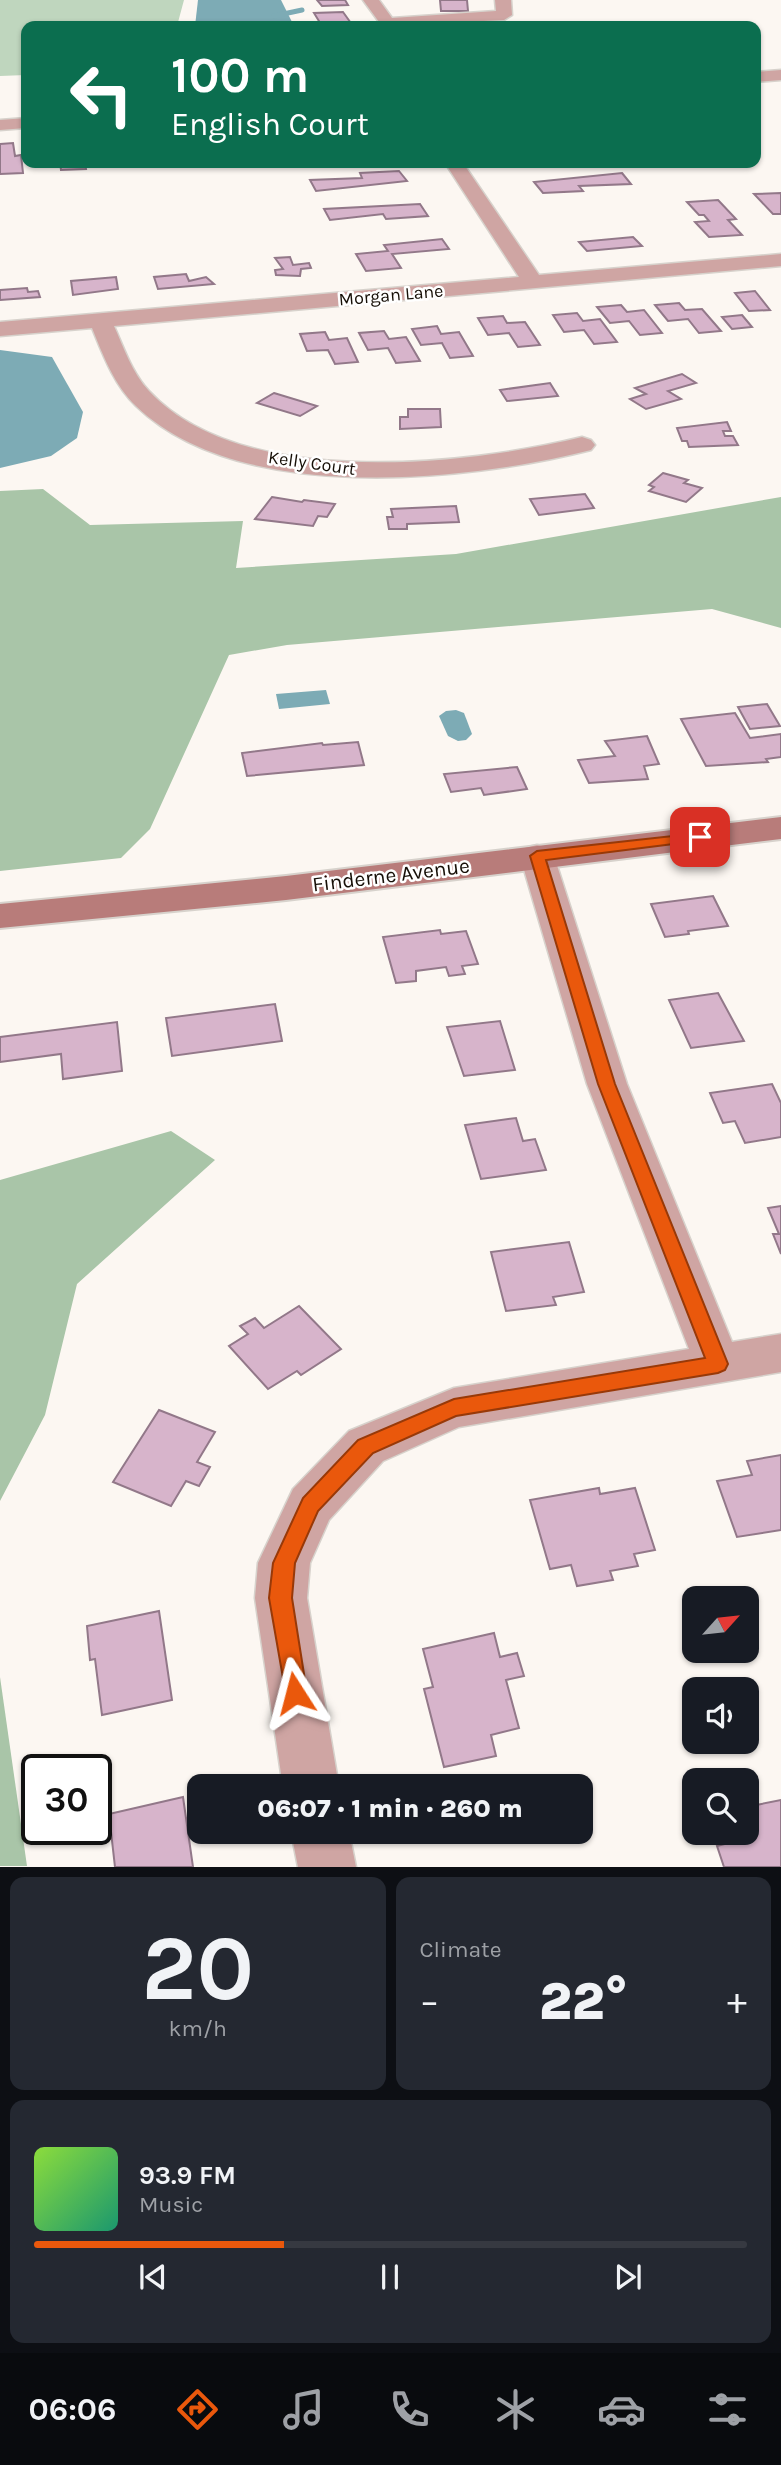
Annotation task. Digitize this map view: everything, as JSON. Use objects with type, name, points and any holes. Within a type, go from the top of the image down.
[{"type":"main road","name":"Finderne Avenue","points":[[9,915],[286,888],[781,828]]},
{"type":"street","points":[[371,0],[387,21]]},
{"type":"street","points":[[417,21],[503,15],[503,0]]},
{"type":"street","points":[[761,77],[781,75]]},
{"type":"street","points":[[0,125],[21,123]]},
{"type":"street","points":[[457,168],[534,283]]},
{"type":"street","name":"Morgan Lane","points":[[0,329],[781,260]]},
{"type":"street","name":"Kelly Court","points":[[101,321],[120,367],[147,403],[167,418],[208,440],[260,456],[337,468],[417,472],[488,466],[582,445]]},
{"type":"street","points":[[537,856],[607,1084],[718,1364]]},
{"type":"street","points":[[309,1774],[281,1598],[284,1563],[310,1505],[366,1446],[454,1408],[781,1353]]},
{"type":"street","points":[[322,1844],[327,1867]]},
{"type":"green space","points":[[0,0],[184,0],[178,21],[21,21],[21,75],[0,76]]},
{"type":"green space","points":[[43,489],[90,525],[243,521],[236,568],[456,554],[781,497],[781,628],[712,609],[287,645],[229,655],[150,829],[121,858],[0,871],[0,491]]},
{"type":"green space","points":[[171,1131],[215,1160],[77,1284],[45,1415],[0,1501],[0,1180]]},
{"type":"green space","points":[[0,1677],[21,1824],[21,1845],[24,1845],[27,1866],[0,1866]]},
{"type":"water","points":[[198,0],[281,0],[292,21],[196,21]]},
{"type":"water","points":[[0,350],[52,357],[83,412],[77,438],[51,456],[0,468]]},
{"type":"water","points":[[326,690],[330,704],[279,709],[276,694]]},
{"type":"water","points":[[446,711],[464,713],[472,734],[466,740],[458,741],[448,736],[439,716]]},
{"type":"building","points":[[317,0],[345,0],[348,5],[322,6]]},
{"type":"building","points":[[440,0],[467,0],[468,11],[441,11]]},
{"type":"building","points":[[343,12],[349,21],[319,21],[314,13]]},
{"type":"building","points":[[13,143],[15,156],[21,155],[23,173],[0,174],[0,144]]},
{"type":"building","points":[[61,168],[86,169],[61,170]]},
{"type":"building","points":[[399,171],[407,181],[316,191],[310,180],[362,178],[360,173]]},
{"type":"building","points":[[622,173],[631,184],[579,186],[583,191],[543,193],[534,182]]},
{"type":"building","points":[[781,193],[781,214],[773,214],[754,194]]},
{"type":"building","points":[[718,200],[736,219],[728,220],[742,235],[709,237],[695,222],[709,221],[687,202]]},
{"type":"building","points":[[420,204],[428,216],[386,219],[383,214],[330,220],[324,209]]},
{"type":"building","points":[[633,237],[642,246],[587,251],[579,242]]},
{"type":"building","points":[[442,239],[449,249],[392,254],[401,268],[366,271],[356,254],[388,251],[384,245]]},
{"type":"building","points":[[290,257],[293,265],[309,263],[311,268],[301,269],[300,276],[276,275],[275,270],[283,269],[275,258]]},
{"type":"building","points":[[186,274],[189,281],[206,277],[214,284],[158,289],[154,277]]},
{"type":"building","points":[[116,277],[118,289],[73,295],[71,281]]},
{"type":"building","points":[[27,288],[28,292],[38,291],[40,297],[0,300],[0,290]]},
{"type":"building","points":[[755,291],[770,310],[749,311],[735,293]]},
{"type":"building","points":[[679,303],[685,310],[702,309],[721,331],[699,333],[688,319],[668,321],[655,305]]},
{"type":"building","points":[[621,305],[627,312],[644,310],[662,333],[640,335],[629,321],[610,323],[597,307]]},
{"type":"building","points":[[577,313],[583,321],[600,319],[617,342],[594,344],[584,330],[564,332],[553,315]]},
{"type":"building","points":[[742,315],[752,327],[732,329],[722,317]]},
{"type":"building","points":[[503,316],[507,323],[525,322],[540,345],[518,347],[509,333],[488,335],[478,318]]},
{"type":"building","points":[[437,326],[441,334],[459,332],[473,356],[450,358],[442,343],[421,345],[412,329]]},
{"type":"building","points":[[384,331],[389,339],[406,337],[420,361],[396,363],[388,348],[368,350],[359,333]]},
{"type":"building","points":[[325,332],[329,340],[347,338],[358,362],[335,364],[328,350],[307,351],[300,334]]},
{"type":"building","points":[[682,374],[696,383],[668,391],[681,399],[646,409],[630,399],[646,394],[635,388]]},
{"type":"building","points":[[550,383],[558,396],[507,401],[500,390]]},
{"type":"building","points":[[274,393],[317,406],[300,416],[257,403]]},
{"type":"building","points":[[408,409],[440,409],[441,427],[400,429],[400,417],[408,417]]},
{"type":"building","points":[[727,422],[731,431],[723,431],[725,436],[733,436],[738,445],[689,447],[687,441],[682,441],[677,428]]},
{"type":"building","points":[[663,473],[688,480],[684,483],[702,488],[686,502],[649,491],[654,487],[649,485]]},
{"type":"building","points":[[585,494],[594,508],[539,515],[530,499]]},
{"type":"building","points":[[272,497],[335,504],[327,517],[318,516],[313,526],[255,519]]},
{"type":"building","points":[[456,506],[459,522],[407,524],[407,529],[389,529],[387,517],[393,517],[391,509]]},
{"type":"building","points":[[767,704],[780,726],[750,729],[738,707]]},
{"type":"building","points":[[735,713],[750,738],[781,734],[781,757],[766,759],[768,762],[706,766],[681,719]]},
{"type":"building","points":[[647,736],[659,764],[644,766],[648,779],[589,783],[578,760],[615,756],[605,741]]},
{"type":"building","points":[[358,742],[364,765],[247,776],[242,753],[322,743]]},
{"type":"building","points":[[517,767],[527,789],[484,795],[481,788],[451,792],[444,774]]},
{"type":"building","points":[[713,896],[728,926],[665,937],[651,904]]},
{"type":"building","points":[[440,930],[441,934],[466,931],[478,964],[462,966],[465,974],[449,976],[446,967],[416,971],[416,981],[396,983],[383,937]]},
{"type":"building","points":[[718,993],[744,1041],[691,1048],[669,1000]]},
{"type":"building","points":[[275,1004],[282,1041],[172,1056],[166,1018]]},
{"type":"building","points":[[500,1021],[515,1070],[464,1076],[447,1027]]},
{"type":"building","points":[[117,1022],[122,1071],[63,1079],[61,1054],[0,1062],[0,1037]]},
{"type":"building","points":[[772,1084],[781,1103],[781,1137],[745,1143],[735,1121],[723,1123],[710,1093]]},
{"type":"building","points":[[516,1118],[523,1141],[535,1139],[546,1170],[481,1179],[465,1125]]},
{"type":"building","points":[[781,1206],[781,1254],[773,1234],[779,1234],[768,1208]]},
{"type":"building","points":[[569,1242],[584,1292],[553,1297],[556,1305],[506,1311],[491,1252]]},
{"type":"building","points":[[299,1306],[341,1349],[301,1375],[297,1371],[268,1389],[229,1346],[248,1334],[240,1326],[255,1318],[264,1328]]},
{"type":"building","points":[[159,1410],[215,1432],[197,1462],[210,1467],[199,1486],[186,1481],[171,1506],[113,1482]]},
{"type":"building","points":[[781,1455],[781,1530],[737,1537],[717,1481],[752,1475],[747,1461]]},
{"type":"building","points":[[599,1488],[600,1494],[635,1488],[655,1550],[634,1554],[638,1566],[610,1571],[613,1580],[577,1586],[571,1565],[550,1569],[530,1500]]},
{"type":"building","points":[[159,1611],[172,1700],[102,1715],[95,1659],[90,1660],[87,1626]]},
{"type":"building","points":[[494,1633],[500,1657],[517,1653],[524,1676],[506,1680],[519,1728],[491,1735],[496,1756],[444,1767],[424,1689],[433,1687],[423,1649]]},
{"type":"building","points":[[183,1797],[187,1844],[190,1844],[193,1867],[115,1867],[112,1813]]},
{"type":"building","points":[[781,1800],[781,1867],[724,1867],[717,1846],[759,1845],[759,1804]]},
{"type":"waterway","points":[[274,16],[302,10]]},
{"type":"route","points":[[295,1693],[281,1598],[284,1563],[310,1505],[366,1446],[454,1408],[718,1364],[607,1084],[537,856],[700,837]]}]
